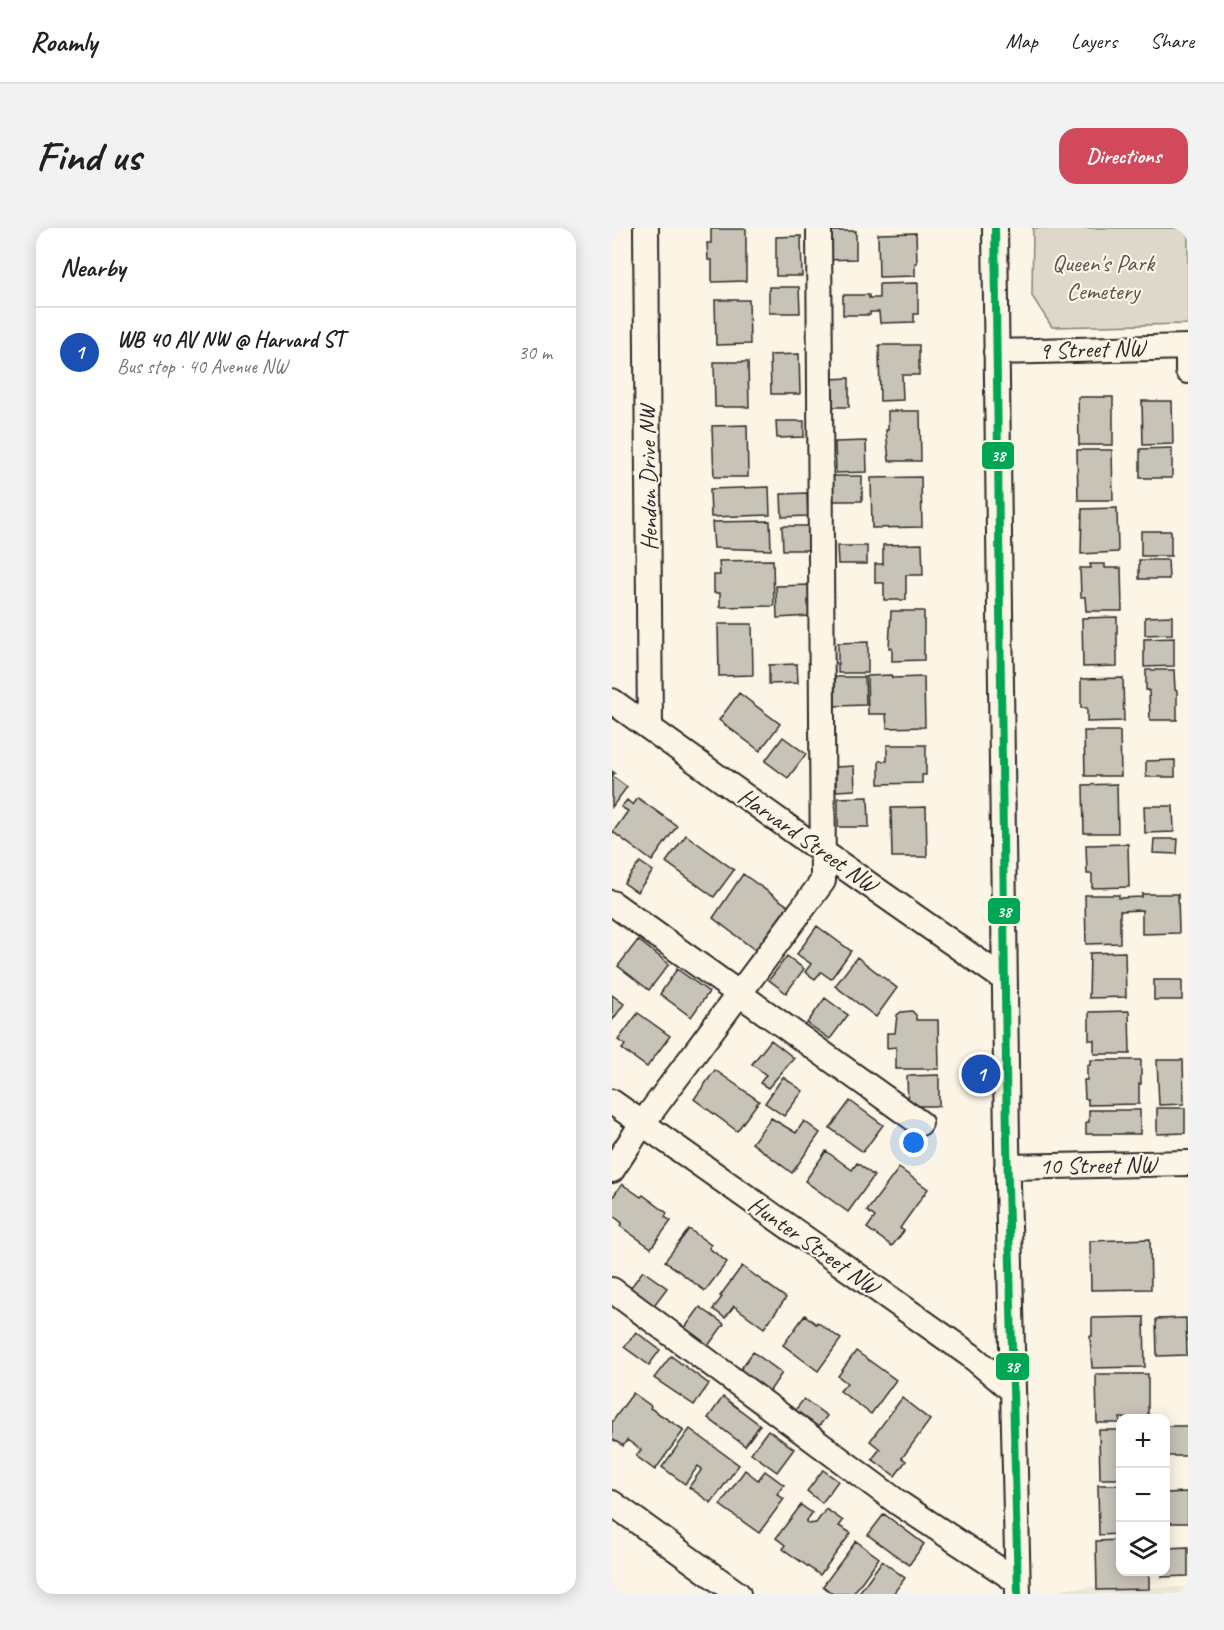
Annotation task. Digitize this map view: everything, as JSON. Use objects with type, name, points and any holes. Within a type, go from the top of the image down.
[{"type":"street","name":"Hendon Drive NW","points":[[646,228],[651,728]]},
{"type":"street","points":[[612,1170],[642,1124],[823,881],[819,228]]},
{"type":"street","points":[[995,228],[1007,1167],[1018,1587]]},
{"type":"street","points":[[1188,347],[1188,371]]},
{"type":"street","name":"9 Street NW","points":[[996,352],[1188,347]]},
{"type":"street","name":"Harvard Street NW","points":[[612,700],[1004,979]]},
{"type":"street","points":[[612,903],[920,1123]]},
{"type":"street","name":"Hunter Street NW","points":[[612,1101],[970,1355],[1012,1391]]},
{"type":"street","name":"10 Street NW","points":[[1007,1167],[1188,1163]]},
{"type":"street","points":[[612,1290],[900,1504],[1018,1587]]},
{"type":"street","points":[[612,1503],[738,1594]]},
{"type":"shaded area","points":[[1188,1587],[1188,1594],[1061,1594],[1061,1588]]},
{"type":"green space","name":"Queen's Park Cemetery","points":[[1033,228],[1188,228],[1188,324],[1052,327],[1032,296]]},
{"type":"building","points":[[711,229],[746,229],[746,281],[712,282],[712,260],[708,260],[707,243],[711,243]]},
{"type":"building","points":[[825,231],[856,231],[856,259],[825,260]]},
{"type":"building","points":[[916,233],[915,276],[879,277],[878,234]]},
{"type":"building","points":[[801,236],[802,276],[776,276],[776,237]]},
{"type":"building","points":[[918,283],[918,314],[914,314],[914,322],[880,323],[879,312],[870,312],[870,315],[843,315],[843,295],[869,295],[869,298],[879,298],[879,284]]},
{"type":"building","points":[[769,287],[799,287],[800,313],[769,313]]},
{"type":"building","points":[[715,300],[749,300],[750,344],[716,345]]},
{"type":"building","points":[[879,345],[919,345],[919,375],[902,375],[903,400],[880,401]]},
{"type":"building","points":[[799,354],[800,394],[771,394],[770,355]]},
{"type":"building","points":[[714,362],[748,362],[749,407],[715,407]]},
{"type":"building","points":[[849,378],[849,407],[830,407],[829,379]]},
{"type":"building","points":[[1078,397],[1113,397],[1113,445],[1079,445]]},
{"type":"building","points":[[1142,401],[1172,401],[1173,444],[1143,445]]},
{"type":"building","points":[[888,411],[920,411],[921,461],[889,461],[886,430],[888,430]]},
{"type":"building","points":[[776,421],[804,421],[804,437],[777,438]]},
{"type":"building","points":[[747,425],[748,477],[714,477],[712,426]]},
{"type":"building","points":[[866,441],[867,472],[836,473],[835,442]]},
{"type":"building","points":[[1172,448],[1172,478],[1140,478],[1140,449]]},
{"type":"building","points":[[1077,450],[1112,450],[1113,500],[1078,500]]},
{"type":"building","points":[[832,476],[862,476],[862,501],[832,501]]},
{"type":"building","points":[[921,477],[922,527],[872,528],[871,478]]},
{"type":"building","points":[[769,487],[770,515],[711,517],[710,489]]},
{"type":"building","points":[[807,493],[808,516],[782,517],[781,494]]},
{"type":"building","points":[[1117,508],[1118,552],[1081,554],[1082,509]]},
{"type":"building","points":[[770,521],[771,550],[714,548],[712,522]]},
{"type":"building","points":[[782,526],[809,526],[809,550],[783,550]]},
{"type":"building","points":[[1141,531],[1171,531],[1171,556],[1141,556]]},
{"type":"building","points":[[922,544],[923,575],[906,575],[906,600],[884,600],[884,583],[875,583],[875,564],[883,564],[883,545]]},
{"type":"building","points":[[837,546],[867,546],[867,564],[838,564]]},
{"type":"building","points":[[773,560],[774,606],[720,607],[720,593],[714,593],[714,575],[720,575],[719,561]]},
{"type":"building","points":[[1139,560],[1168,560],[1169,579],[1139,579]]},
{"type":"building","points":[[1090,564],[1105,564],[1105,568],[1121,568],[1122,611],[1086,611],[1085,597],[1081,597],[1080,568],[1091,568]]},
{"type":"building","points":[[809,585],[810,616],[777,618],[776,586]]},
{"type":"building","points":[[891,611],[924,611],[924,660],[892,661],[892,648],[889,648]]},
{"type":"building","points":[[1172,616],[1172,634],[1145,635],[1145,617]]},
{"type":"building","points":[[1117,617],[1117,666],[1083,667],[1082,618]]},
{"type":"building","points":[[718,624],[752,624],[753,675],[719,676]]},
{"type":"building","points":[[1174,638],[1174,666],[1144,667],[1144,639]]},
{"type":"building","points":[[868,642],[868,673],[838,673],[838,643]]},
{"type":"building","points":[[797,664],[798,683],[769,684],[769,665]]},
{"type":"building","points":[[1146,670],[1174,670],[1177,720],[1150,720]]},
{"type":"building","points":[[891,675],[892,678],[924,677],[925,727],[887,728],[886,714],[868,714],[867,676]]},
{"type":"building","points":[[835,677],[865,677],[866,705],[835,706]]},
{"type":"building","points":[[1123,678],[1124,721],[1087,722],[1087,708],[1081,708],[1081,679]]},
{"type":"building","points":[[739,693],[780,724],[760,751],[719,720]]},
{"type":"building","points":[[1084,731],[1120,731],[1121,776],[1085,776]]},
{"type":"building","points":[[783,737],[806,754],[788,778],[765,761]]},
{"type":"building","points":[[887,745],[926,745],[926,775],[922,775],[922,783],[879,784],[879,761],[887,761]]},
{"type":"building","points":[[1175,760],[1175,777],[1146,777],[1146,761]]},
{"type":"building","points":[[854,766],[855,790],[836,791],[836,767]]},
{"type":"building","points":[[612,776],[627,787],[612,807]]},
{"type":"building","points":[[1117,784],[1118,833],[1084,833],[1083,785]]},
{"type":"building","points":[[868,797],[869,827],[838,827],[838,798]]},
{"type":"building","points":[[638,798],[677,826],[652,861],[613,832],[628,811],[621,807],[627,800],[633,805]]},
{"type":"building","points":[[1144,806],[1173,806],[1174,832],[1145,833]]},
{"type":"building","points":[[926,807],[927,857],[892,857],[891,808]]},
{"type":"building","points":[[686,835],[734,870],[714,897],[666,862]]},
{"type":"building","points":[[1154,839],[1178,839],[1177,854],[1153,853]]},
{"type":"building","points":[[1128,844],[1129,887],[1092,888],[1092,874],[1087,874],[1086,845]]},
{"type":"building","points":[[640,862],[653,871],[637,892],[624,883]]},
{"type":"building","points":[[743,874],[788,906],[755,950],[713,918]]},
{"type":"building","points":[[1142,894],[1178,894],[1179,933],[1142,934],[1142,910],[1120,911],[1120,943],[1086,944],[1085,895],[1119,895],[1119,898],[1142,897]]},
{"type":"building","points":[[817,926],[851,951],[831,979],[821,972],[815,979],[805,972],[811,964],[797,954]]},
{"type":"building","points":[[638,940],[669,964],[649,990],[618,966]]},
{"type":"building","points":[[1125,952],[1126,997],[1089,998],[1090,953]]},
{"type":"building","points":[[787,956],[804,969],[786,993],[769,980]]},
{"type":"building","points":[[857,957],[897,988],[876,1017],[835,986]]},
{"type":"building","points":[[677,969],[709,992],[691,1017],[660,994]]},
{"type":"building","points":[[1154,980],[1182,980],[1182,1000],[1154,1000]]},
{"type":"building","points":[[612,995],[624,1004],[612,1021]]},
{"type":"building","points":[[825,998],[848,1015],[830,1039],[807,1023]]},
{"type":"building","points":[[912,1011],[916,1015],[916,1020],[938,1020],[939,1069],[896,1069],[896,1047],[887,1048],[887,1033],[895,1033],[897,1015],[901,1012]]},
{"type":"building","points":[[1129,1011],[1130,1054],[1094,1054],[1094,1040],[1089,1040],[1089,1012]]},
{"type":"building","points":[[638,1013],[670,1036],[647,1067],[622,1049],[625,1045],[618,1040]]},
{"type":"building","points":[[771,1040],[794,1058],[768,1088],[760,1083],[766,1075],[752,1064]]},
{"type":"building","points":[[1090,1060],[1141,1060],[1139,1104],[1088,1105],[1088,1099],[1085,1099],[1084,1080],[1087,1080],[1087,1066],[1090,1065]]},
{"type":"building","points":[[1157,1060],[1183,1060],[1184,1104],[1159,1105]]},
{"type":"building","points":[[715,1070],[759,1101],[737,1131],[694,1099]]},
{"type":"building","points":[[939,1075],[939,1106],[908,1106],[907,1076]]},
{"type":"building","points":[[783,1077],[803,1091],[784,1116],[765,1103]]},
{"type":"building","points":[[850,1101],[883,1125],[863,1152],[830,1128]]},
{"type":"building","points":[[1157,1108],[1185,1108],[1185,1133],[1157,1134]]},
{"type":"building","points":[[1089,1110],[1140,1110],[1140,1134],[1086,1134]]},
{"type":"building","points":[[771,1118],[796,1133],[804,1121],[820,1133],[792,1173],[752,1143]]},
{"type":"building","points":[[826,1151],[852,1170],[857,1163],[874,1176],[848,1212],[805,1181]]},
{"type":"building","points":[[899,1168],[928,1189],[900,1228],[904,1231],[892,1246],[867,1228],[875,1217],[867,1211]]},
{"type":"building","points":[[622,1184],[641,1197],[643,1195],[667,1213],[665,1217],[671,1221],[651,1248],[620,1226],[622,1223],[612,1215],[612,1198]]},
{"type":"building","points":[[689,1229],[711,1245],[709,1248],[727,1262],[705,1291],[665,1261]]},
{"type":"building","points":[[1150,1239],[1151,1289],[1091,1290],[1090,1241]]},
{"type":"building","points":[[742,1266],[786,1298],[764,1328],[734,1306],[725,1318],[713,1309]]},
{"type":"building","points":[[643,1271],[667,1288],[649,1312],[625,1295]]},
{"type":"building","points":[[700,1307],[724,1324],[705,1350],[681,1333]]},
{"type":"building","points":[[805,1315],[841,1339],[818,1371],[783,1345]]},
{"type":"building","points":[[1144,1317],[1145,1367],[1092,1368],[1090,1336],[1092,1336],[1092,1318]]},
{"type":"building","points":[[1186,1318],[1187,1355],[1157,1356],[1156,1319]]},
{"type":"building","points":[[636,1332],[660,1350],[649,1365],[624,1347]]},
{"type":"building","points":[[856,1351],[896,1380],[871,1414],[840,1391],[847,1383],[838,1376]]},
{"type":"building","points":[[753,1352],[782,1373],[767,1395],[737,1374]]},
{"type":"building","points":[[671,1356],[709,1384],[694,1405],[654,1378]]},
{"type":"building","points":[[1096,1374],[1148,1374],[1148,1414],[1116,1414],[1116,1423],[1097,1423]]},
{"type":"building","points":[[633,1393],[651,1406],[650,1408],[684,1430],[655,1470],[636,1456],[641,1450],[627,1440],[623,1446],[612,1439],[612,1422]]},
{"type":"building","points":[[723,1397],[760,1425],[745,1446],[708,1418]]},
{"type":"building","points":[[902,1398],[930,1420],[902,1458],[906,1461],[895,1476],[872,1459],[880,1449],[870,1441]]},
{"type":"building","points":[[804,1399],[827,1416],[815,1431],[792,1414]]},
{"type":"building","points":[[1170,1426],[1188,1426],[1188,1456],[1170,1456]]},
{"type":"building","points":[[690,1429],[739,1465],[711,1503],[689,1487],[702,1469],[698,1466],[685,1484],[662,1467]]},
{"type":"building","points":[[768,1430],[794,1449],[777,1472],[751,1453]]},
{"type":"building","points":[[1099,1430],[1116,1430],[1116,1479],[1100,1479]]},
{"type":"building","points":[[745,1470],[758,1480],[765,1471],[784,1485],[777,1494],[784,1499],[759,1533],[720,1505]]},
{"type":"building","points":[[823,1470],[838,1481],[822,1503],[807,1491]]},
{"type":"building","points":[[1098,1485],[1116,1485],[1116,1534],[1099,1535]]},
{"type":"building","points":[[1188,1492],[1188,1523],[1170,1523],[1170,1493]]},
{"type":"building","points":[[801,1505],[812,1513],[806,1522],[808,1524],[816,1523],[826,1509],[843,1521],[839,1526],[851,1533],[820,1575],[783,1549],[785,1545],[776,1538]]},
{"type":"building","points":[[884,1514],[924,1544],[909,1565],[868,1535]]},
{"type":"building","points":[[1116,1540],[1116,1576],[1149,1576],[1149,1589],[1097,1590],[1096,1541]]},
{"type":"building","points":[[856,1541],[879,1558],[853,1594],[833,1594],[823,1586]]},
{"type":"building","points":[[1188,1547],[1188,1576],[1162,1577],[1170,1576],[1170,1548]]},
{"type":"building","points":[[882,1561],[905,1578],[893,1594],[858,1594]]},
{"type":"transit line","name":"38","points":[[995,228],[1007,1143],[1018,1594]]},
{"type":"place","name":"WB 40 AV NW @ Harvard ST","points":[[981,1074]]}]
